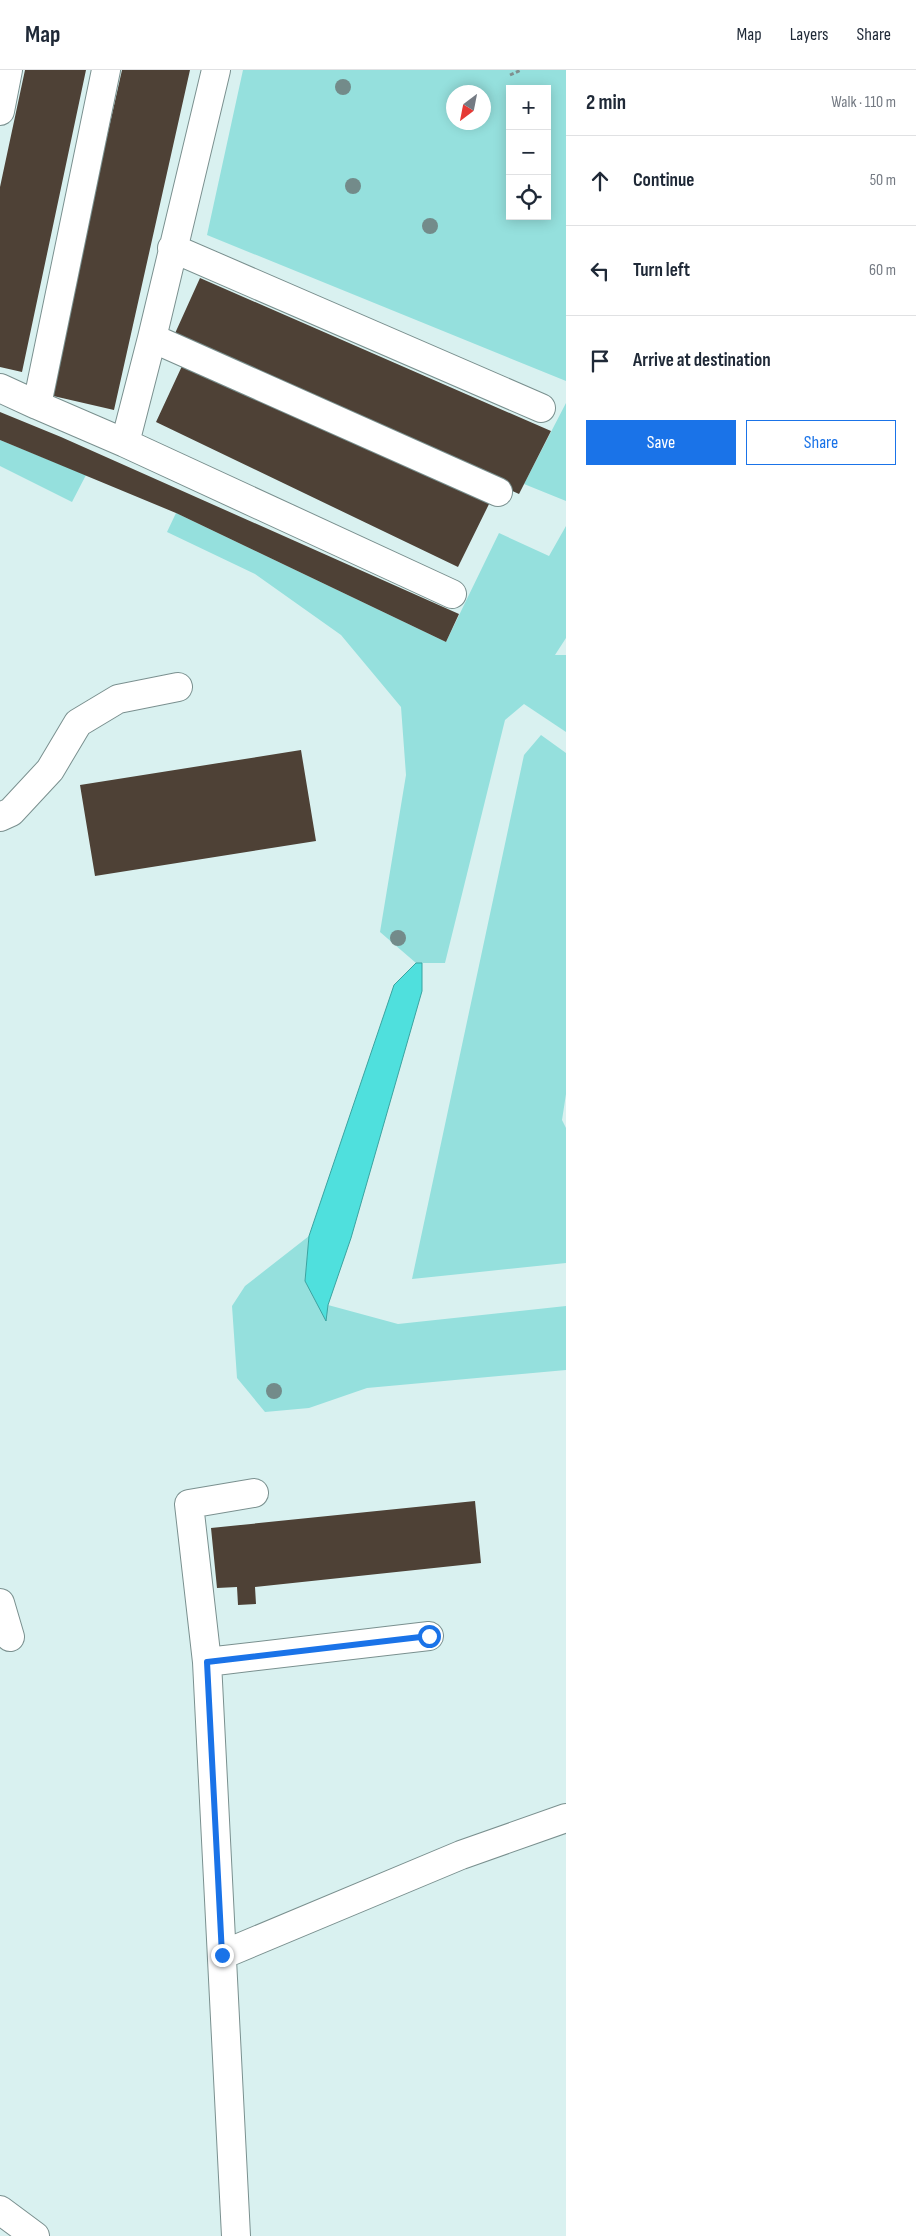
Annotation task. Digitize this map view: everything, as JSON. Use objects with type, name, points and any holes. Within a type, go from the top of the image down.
[{"type":"street","points":[[0,111],[8,70]]},
{"type":"street","points":[[37,405],[106,70]]},
{"type":"street","points":[[125,443],[216,70]]},
{"type":"street","points":[[172,248],[542,408]]},
{"type":"street","points":[[152,338],[498,492]]},
{"type":"street","points":[[0,388],[125,443],[452,594]]},
{"type":"street","points":[[0,817],[11,812],[50,770],[78,723],[118,699],[178,687]]},
{"type":"street","points":[[236,2236],[207,1662],[189,1504],[254,1493]]},
{"type":"street","points":[[0,1603],[10,1636]]},
{"type":"street","points":[[207,1662],[429,1636]]},
{"type":"street","points":[[222,1955],[461,1855],[566,1818]]},
{"type":"street","points":[[0,2210],[35,2236]]},
{"type":"path","points":[[510,75],[521,70]]},
{"type":"shaded area","points":[[243,70],[566,70],[566,381],[207,235]]},
{"type":"shaded area","points":[[566,403],[566,501],[524,484]]},
{"type":"shaded area","points":[[0,440],[86,475],[72,502],[0,466]]},
{"type":"shaded area","points":[[176,513],[446,642],[499,533],[549,556],[566,526],[566,638],[555,655],[566,655],[566,732],[524,704],[505,720],[445,963],[416,963],[380,932],[406,775],[401,707],[341,635],[255,574],[167,532]]},
{"type":"shaded area","points":[[541,735],[566,753],[566,1094],[562,1120],[566,1128],[566,1263],[412,1279],[524,755]]},
{"type":"shaded area","points":[[416,963],[422,963],[422,991],[351,1238],[328,1305],[326,1321],[305,1281],[309,1236],[394,985]]},
{"type":"shaded area","points":[[309,1236],[305,1281],[326,1320],[328,1305],[398,1324],[566,1306],[566,1370],[367,1388],[309,1408],[265,1412],[237,1378],[232,1306],[245,1286]]},
{"type":"building","points":[[25,70],[86,70],[22,372],[0,367],[0,187]]},
{"type":"building","points":[[122,70],[190,70],[114,410],[49,395]]},
{"type":"building","points":[[200,278],[551,431],[519,494],[172,340]]},
{"type":"building","points":[[182,366],[490,502],[458,567],[156,422]]},
{"type":"building","points":[[0,412],[61,437],[459,614],[446,642],[176,513],[0,440]]},
{"type":"building","points":[[301,750],[316,841],[95,876],[80,785]]},
{"type":"building","points":[[475,1501],[481,1563],[255,1587],[256,1604],[238,1605],[237,1587],[217,1588],[211,1528]]},
{"type":"route","points":[[222,1955],[207,1662],[429,1636]]}]
